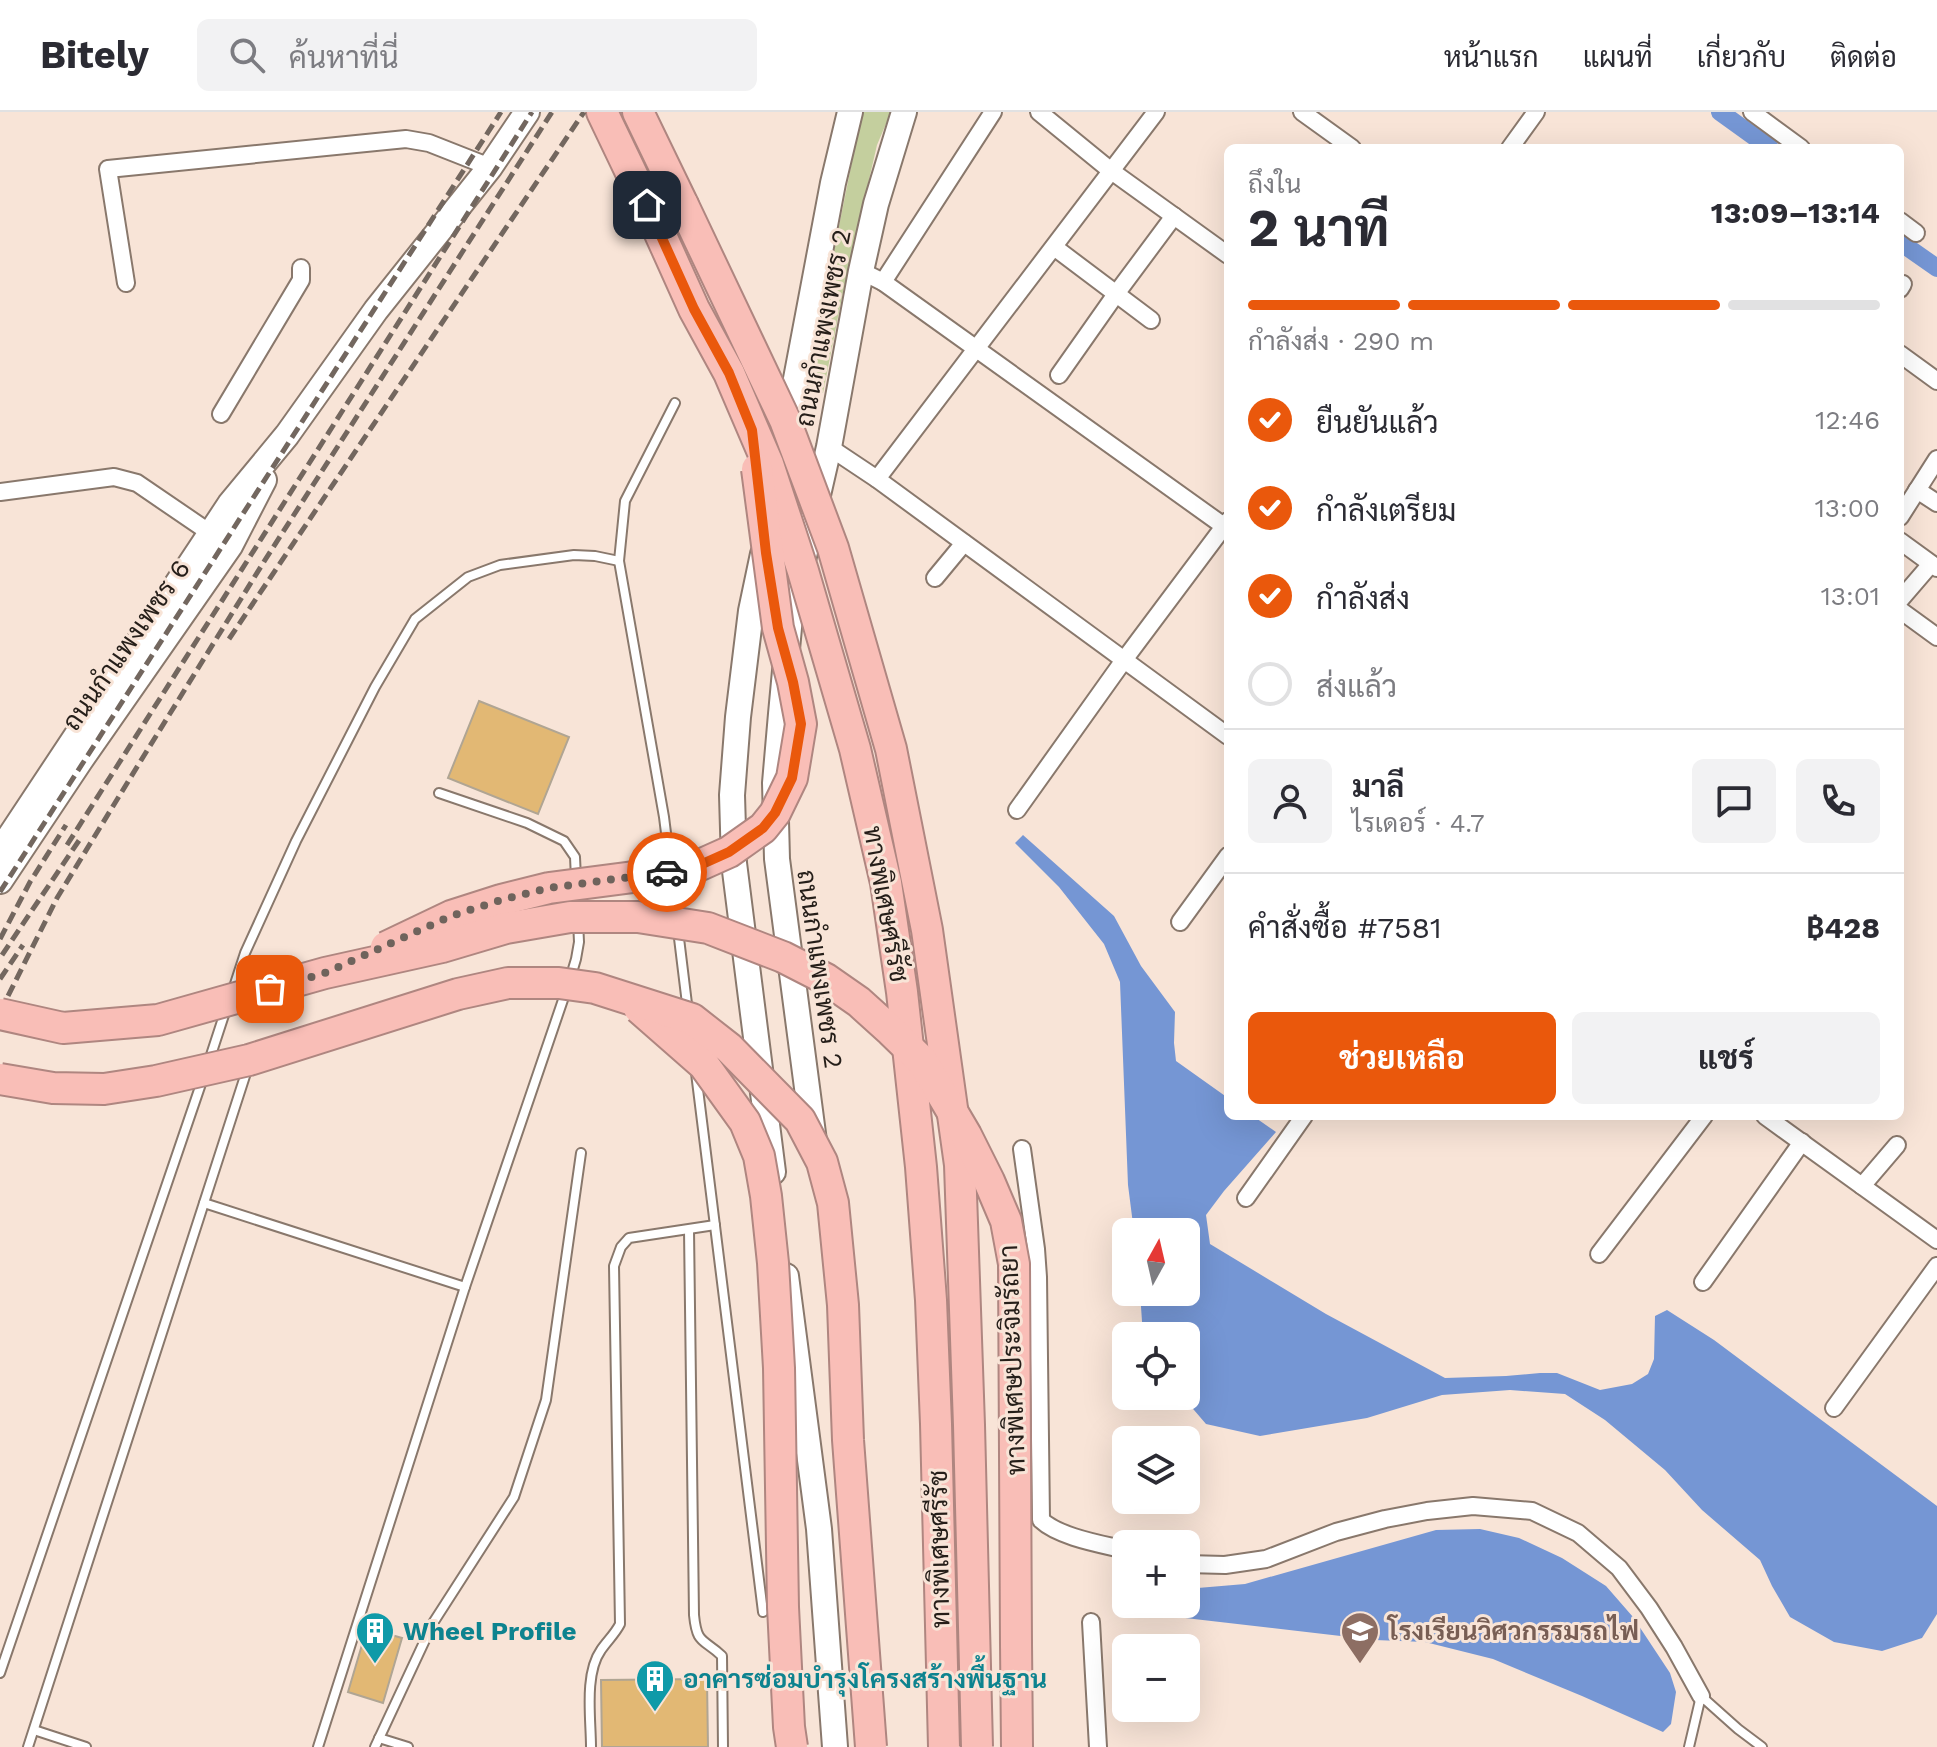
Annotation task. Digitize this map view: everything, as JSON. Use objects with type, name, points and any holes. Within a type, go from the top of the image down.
[{"type":"highway","name":"ทางพิเศษศรีรัช","points":[[602,112],[694,309],[729,373],[768,464],[855,749],[886,883],[902,992],[921,1167],[931,1300],[944,1747]]},
{"type":"highway","name":"ทางพิเศษศรีรัช","points":[[638,112],[785,420],[833,548],[891,749],[927,930],[960,1165],[977,1747]]},
{"type":"highway","points":[[325,973],[451,916],[501,900],[549,888],[672,872],[700,865],[729,852],[763,828],[775,813],[792,778],[801,724],[778,628],[752,430]]},
{"type":"highway","name":"ทางพิเศษประจิมรัถยา","points":[[0,1014],[63,1028],[158,1020],[325,973],[442,947],[506,928],[570,917],[638,917],[708,928],[783,957],[826,979],[859,1002],[923,1062],[966,1135],[1006,1221],[1014,1264],[1017,1747]]},
{"type":"highway","points":[[0,1079],[53,1088],[104,1089],[156,1081],[249,1060],[458,994],[508,983],[559,983],[595,988],[692,1019],[729,1048],[800,1120],[822,1162],[833,1203],[843,1305],[848,1440],[871,1747]]},
{"type":"highway","points":[[631,1000],[704,1065],[745,1122],[759,1156],[766,1196],[777,1338],[783,1607],[792,1747]]},
{"type":"main road","name":"ถนนกำแพงเพชร 6","points":[[0,881],[221,540],[230,504],[287,435],[376,310],[490,167],[527,112]]},
{"type":"main road","name":"ถนนกำแพงเพชร 2","points":[[835,1747],[819,1529],[734,863],[732,795],[751,611],[833,183],[850,112]]},
{"type":"main road","name":"ถนนกำแพงเพชร 2","points":[[882,1747],[866,1533],[777,859],[775,783],[790,617],[829,447],[876,204],[904,112]]},
{"type":"main road","name":"ถนนกำแพงเพชร 6","points":[[0,851],[221,540]]},
{"type":"street","points":[[883,282],[993,112]]},
{"type":"street","points":[[1039,112],[1110,170],[1224,252]]},
{"type":"street","points":[[877,479],[1156,112]]},
{"type":"street","points":[[1302,112],[1346,144]]},
{"type":"street","points":[[1513,144],[1536,112]]},
{"type":"street","points":[[1752,112],[1796,144]]},
{"type":"street","points":[[126,283],[108,169],[406,139],[429,143],[490,167]]},
{"type":"street","points":[[1059,375],[1174,216]]},
{"type":"street","points":[[1904,224],[1916,233]]},
{"type":"street","points":[[1054,247],[1151,320]]},
{"type":"street","points":[[221,414],[301,280],[301,268]]},
{"type":"street","points":[[861,271],[883,282],[1224,523]]},
{"type":"street","points":[[1904,357],[1937,381]]},
{"type":"street","points":[[829,447],[1224,733]]},
{"type":"street","points":[[1904,511],[1937,459]]},
{"type":"street","points":[[0,492],[114,477],[137,483],[221,540]]},
{"type":"street","points":[[1917,490],[1937,503]]},
{"type":"street","points":[[1017,810],[1124,660],[1224,529]]},
{"type":"street","points":[[935,578],[964,543]]},
{"type":"street","points":[[1904,544],[1934,566],[1904,596]]},
{"type":"street","points":[[1904,613],[1937,637]]},
{"type":"street","points":[[1180,922],[1224,862]]},
{"type":"street","points":[[1246,1198],[1301,1120]]},
{"type":"street","points":[[1599,1254],[1701,1120]]},
{"type":"street","points":[[1771,1120],[1937,1240]]},
{"type":"street","points":[[1703,1282],[1802,1142]]},
{"type":"street","points":[[1862,1186],[1897,1145]]},
{"type":"street","points":[[1022,1149],[1038,1277],[1041,1520],[1048,1527],[1063,1533],[1112,1546]]},
{"type":"street","points":[[1834,1408],[1937,1266]]},
{"type":"street","points":[[1200,1564],[1225,1565],[1266,1559],[1336,1532],[1427,1511],[1473,1506],[1532,1511],[1578,1533],[1619,1568],[1674,1647],[1701,1696]]},
{"type":"street","points":[[1091,1622],[1098,1747]]},
{"type":"lane","points":[[675,403],[625,501],[619,561],[664,817],[691,1032]]},
{"type":"lane","points":[[0,1673],[245,953],[296,841],[375,687],[415,619],[468,577],[500,565],[550,557],[595,556],[619,561]]},
{"type":"lane","points":[[318,1747],[579,942],[575,857],[564,841],[527,823],[439,793]]},
{"type":"lane","points":[[693,1048],[763,1612]]},
{"type":"lane","points":[[28,1747],[246,1073]]},
{"type":"lane","points":[[375,1747],[433,1623],[514,1497],[546,1400],[581,1153]]},
{"type":"lane","points":[[204,1203],[465,1287]]},
{"type":"lane","points":[[591,1747],[591,1672],[600,1651],[612,1639],[620,1624],[614,1266],[621,1247],[629,1238],[715,1225]]},
{"type":"lane","points":[[689,1230],[694,1615],[696,1634],[722,1656],[723,1747]]},
{"type":"lane","points":[[1689,1747],[1701,1696],[1762,1747]]},
{"type":"lane","points":[[34,1730],[86,1747]]},
{"type":"lane","points":[[379,1738],[408,1747]]},
{"type":"green space","points":[[862,112],[891,112],[877,145],[823,393],[806,390]]},
{"type":"water","points":[[1023,835],[1114,916],[1141,966],[1175,1012],[1176,1061],[1224,1095],[1224,1120],[1259,1120],[1276,1132],[1206,1215],[1210,1244],[1326,1314],[1445,1378],[1557,1373],[1600,1390],[1632,1384],[1648,1374],[1654,1359],[1655,1316],[1667,1310],[1714,1340],[1937,1506],[1937,1614],[1922,1638],[1882,1651],[1834,1642],[1790,1617],[1760,1560],[1702,1510],[1665,1470],[1605,1420],[1565,1394],[1510,1390],[1442,1395],[1367,1418],[1260,1436],[1206,1424],[1194,1410],[1200,1410],[1200,1322],[1142,1322],[1141,1306],[1200,1306],[1200,1218],[1132,1218],[1128,1185],[1120,982],[1104,944],[1059,887],[1015,843]]},
{"type":"water","points":[[1480,1529],[1519,1538],[1562,1558],[1606,1586],[1633,1617],[1670,1673],[1676,1692],[1671,1724],[1663,1732],[1493,1659],[1425,1642],[1375,1640],[1185,1618],[1200,1618],[1200,1588],[1245,1584],[1436,1530]]},
{"type":"building","points":[[479,701],[569,737],[538,814],[448,778]]},
{"type":"building","name":"Wheel Profile","points":[[367,1628],[402,1638],[383,1703],[348,1692]]},
{"type":"building","name":"อาคารซ่อมบำรุงโครงสร้างพื้นฐาน","points":[[707,1679],[708,1747],[602,1747],[601,1680]]},
{"type":"waterway","points":[[1720,112],[1764,144]]},
{"type":"waterway","points":[[1904,245],[1937,268]]},
{"type":"railway","points":[[0,892],[501,112]]},
{"type":"railway","points":[[67,845],[532,112]]},
{"type":"railway","points":[[0,1012],[57,898],[140,762],[265,560],[552,112]]},
{"type":"railway","points":[[229,639],[584,112]]},
{"type":"railway","points":[[0,939],[30,882],[66,825]]},
{"type":"railway","points":[[2,955],[80,839]]},
{"type":"railway","points":[[0,979],[23,945]]},
{"type":"way so far","points":[[270,989],[325,973],[451,916],[501,900],[549,888],[667,872]]},
{"type":"place","name":"Wheel Profile","points":[[375,1665]]},
{"type":"place","name":"โรงเรียนวิศวกรรมรถไฟ","points":[[1360,1665]]},
{"type":"place","name":"อาคารซ่อมบำรุงโครงสร้างพื้นฐาน","points":[[655,1713]]},
{"type":"route","points":[[647,205],[694,309],[729,373],[752,430],[778,628],[801,724],[792,778],[775,813],[763,828],[729,852],[700,865],[667,872]]}]
